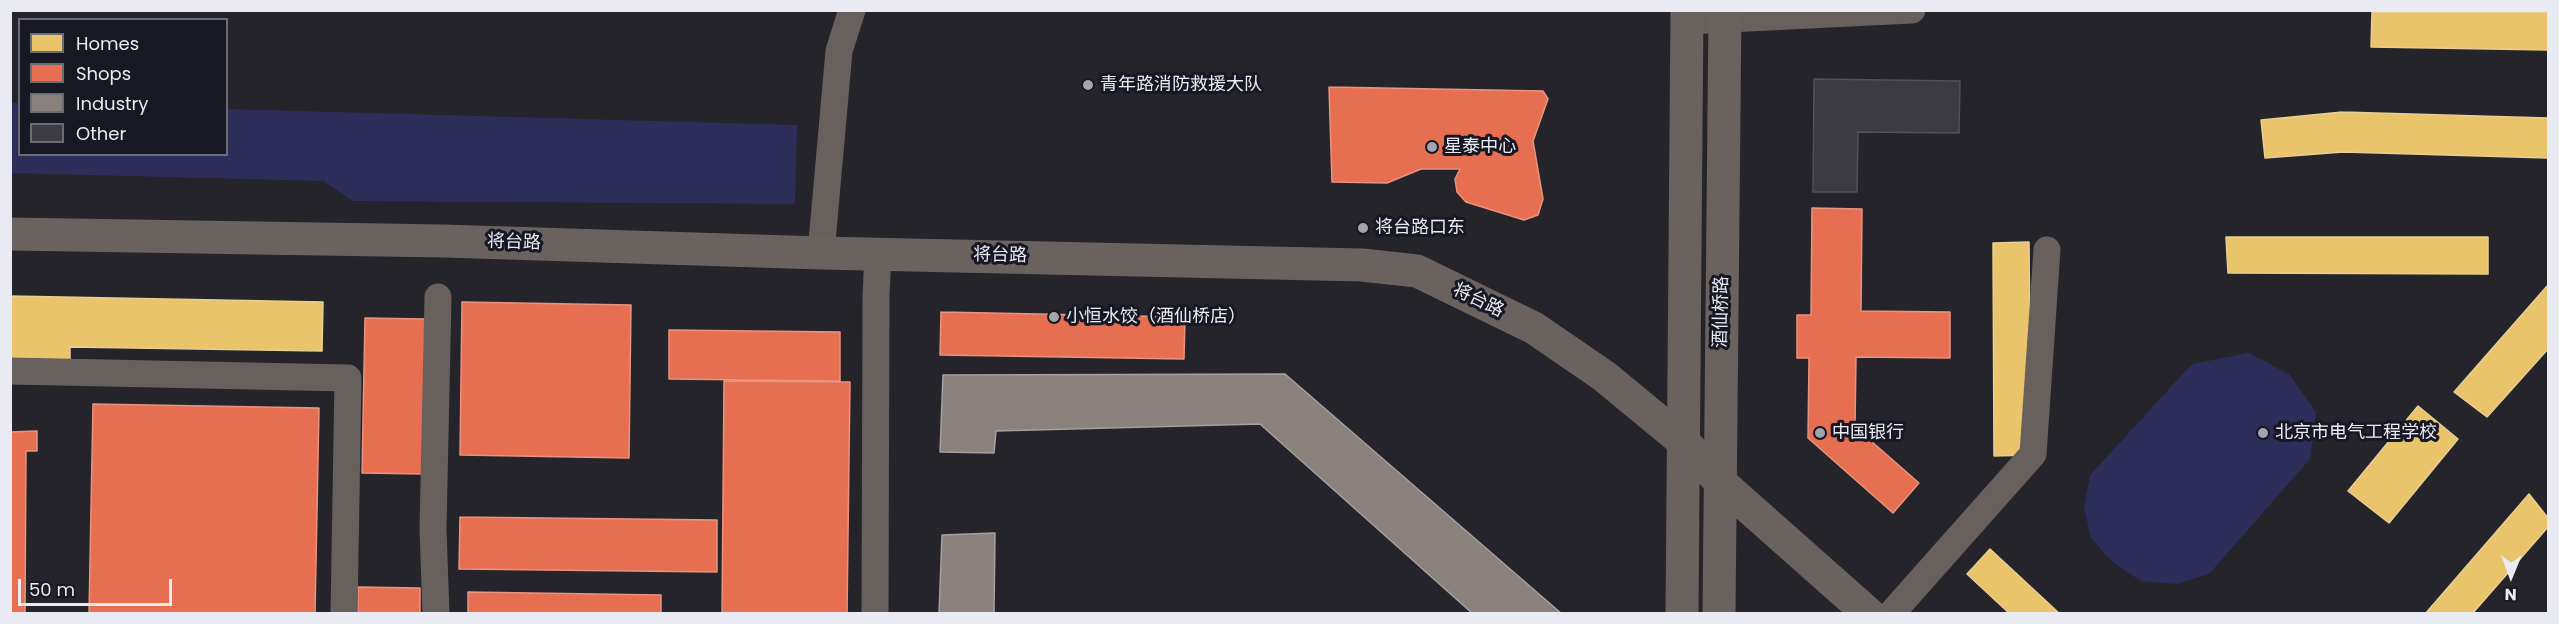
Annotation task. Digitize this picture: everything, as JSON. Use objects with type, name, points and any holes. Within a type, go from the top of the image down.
[{"type":"main road","name":"酒仙桥路","points":[[1682,614],[1687,16]]},
{"type":"main road","name":"酒仙桥路","points":[[1719,614],[1725,16]]},
{"type":"main road","name":"将台路","points":[[10,234],[444,241],[821,253],[1372,265],[1417,272],[1534,328],[1604,376],[1684,442],[1720,482],[1869,614]]},
{"type":"street","points":[[821,253],[839,51],[852,10]]},
{"type":"street","points":[[1687,16],[1912,10]]},
{"type":"street","points":[[1891,614],[2033,454],[2047,250]]},
{"type":"street","points":[[875,614],[878,254]]},
{"type":"street","points":[[436,614],[433,530],[438,297]]},
{"type":"street","points":[[10,371],[348,378],[344,614]]},
{"type":"shaded area","points":[[10,103],[18,103],[18,156],[228,156],[228,109],[797,125],[795,204],[353,201],[323,181],[11,173]]},
{"type":"shaded area","points":[[2248,353],[2289,374],[2316,412],[2310,459],[2209,574],[2177,584],[2141,581],[2111,561],[2091,538],[2084,508],[2090,475],[2192,364]]},
{"type":"building: Homes","points":[[2372,12],[2548,12],[2548,50],[2371,47]]},
{"type":"building: Homes","points":[[2342,112],[2548,118],[2548,158],[2343,152],[2265,158],[2261,120]]},
{"type":"building: Homes","points":[[2226,237],[2488,237],[2488,274],[2228,273]]},
{"type":"building: Homes","points":[[2029,242],[2031,455],[1994,456],[1993,243]]},
{"type":"building: Homes","points":[[2548,285],[2548,349],[2487,417],[2454,392]]},
{"type":"building: Homes","points":[[10,296],[323,302],[322,351],[70,347],[70,361],[10,359]]},
{"type":"building: Homes","points":[[2418,406],[2458,439],[2389,523],[2348,491]]},
{"type":"building: Homes","points":[[2529,494],[2548,518],[2548,527],[2472,614],[2425,614]]},
{"type":"building: Homes","points":[[1990,549],[2060,614],[2010,614],[1967,574]]},
{"type":"building: Shops","name":"星泰中心","points":[[1329,87],[1543,91],[1548,99],[1533,141],[1543,199],[1538,215],[1524,220],[1466,202],[1457,192],[1455,179],[1460,169],[1421,169],[1387,183],[1332,182]]},
{"type":"building: Shops","points":[[1812,208],[1862,209],[1861,311],[1950,312],[1950,358],[1856,357],[1855,427],[1919,483],[1893,513],[1808,438],[1809,358],[1797,358],[1797,315],[1811,315]]},
{"type":"building: Shops","points":[[462,302],[631,305],[629,458],[460,455]]},
{"type":"building: Shops","points":[[941,312],[1185,317],[1184,359],[940,355]]},
{"type":"building: Shops","points":[[365,318],[426,319],[423,474],[362,473]]},
{"type":"building: Shops","points":[[669,330],[840,332],[840,381],[669,379]]},
{"type":"building: Shops","points":[[724,381],[850,382],[847,614],[722,614]]},
{"type":"building: Shops","points":[[93,404],[319,408],[315,614],[89,614]]},
{"type":"building: Shops","points":[[37,431],[37,451],[26,451],[25,614],[10,614],[10,432]]},
{"type":"building: Shops","points":[[460,517],[717,520],[717,572],[459,569]]},
{"type":"building: Shops","points":[[358,587],[420,588],[420,614],[358,614]]},
{"type":"building: Shops","points":[[468,592],[661,595],[661,614],[468,614]]},
{"type":"building: Industry","points":[[1285,374],[1562,614],[1473,614],[1260,424],[996,431],[994,453],[940,452],[943,375]]},
{"type":"building: Industry","points":[[995,533],[994,614],[939,614],[942,535]]},
{"type":"building: Other","points":[[1814,79],[1960,81],[1959,133],[1858,132],[1857,192],[1813,192]]},
{"type":"place","name":"青年路消防救援大队","points":[[1088,85]]},
{"type":"place","name":"星泰中心","points":[[1432,147]]},
{"type":"place","name":"将台路口东","points":[[1363,228]]},
{"type":"place","name":"小恒水饺（酒仙桥店）","points":[[1054,317]]},
{"type":"place","name":"中国银行","points":[[1820,433]]},
{"type":"place","name":"北京市电气工程学校","points":[[2263,433]]}]
